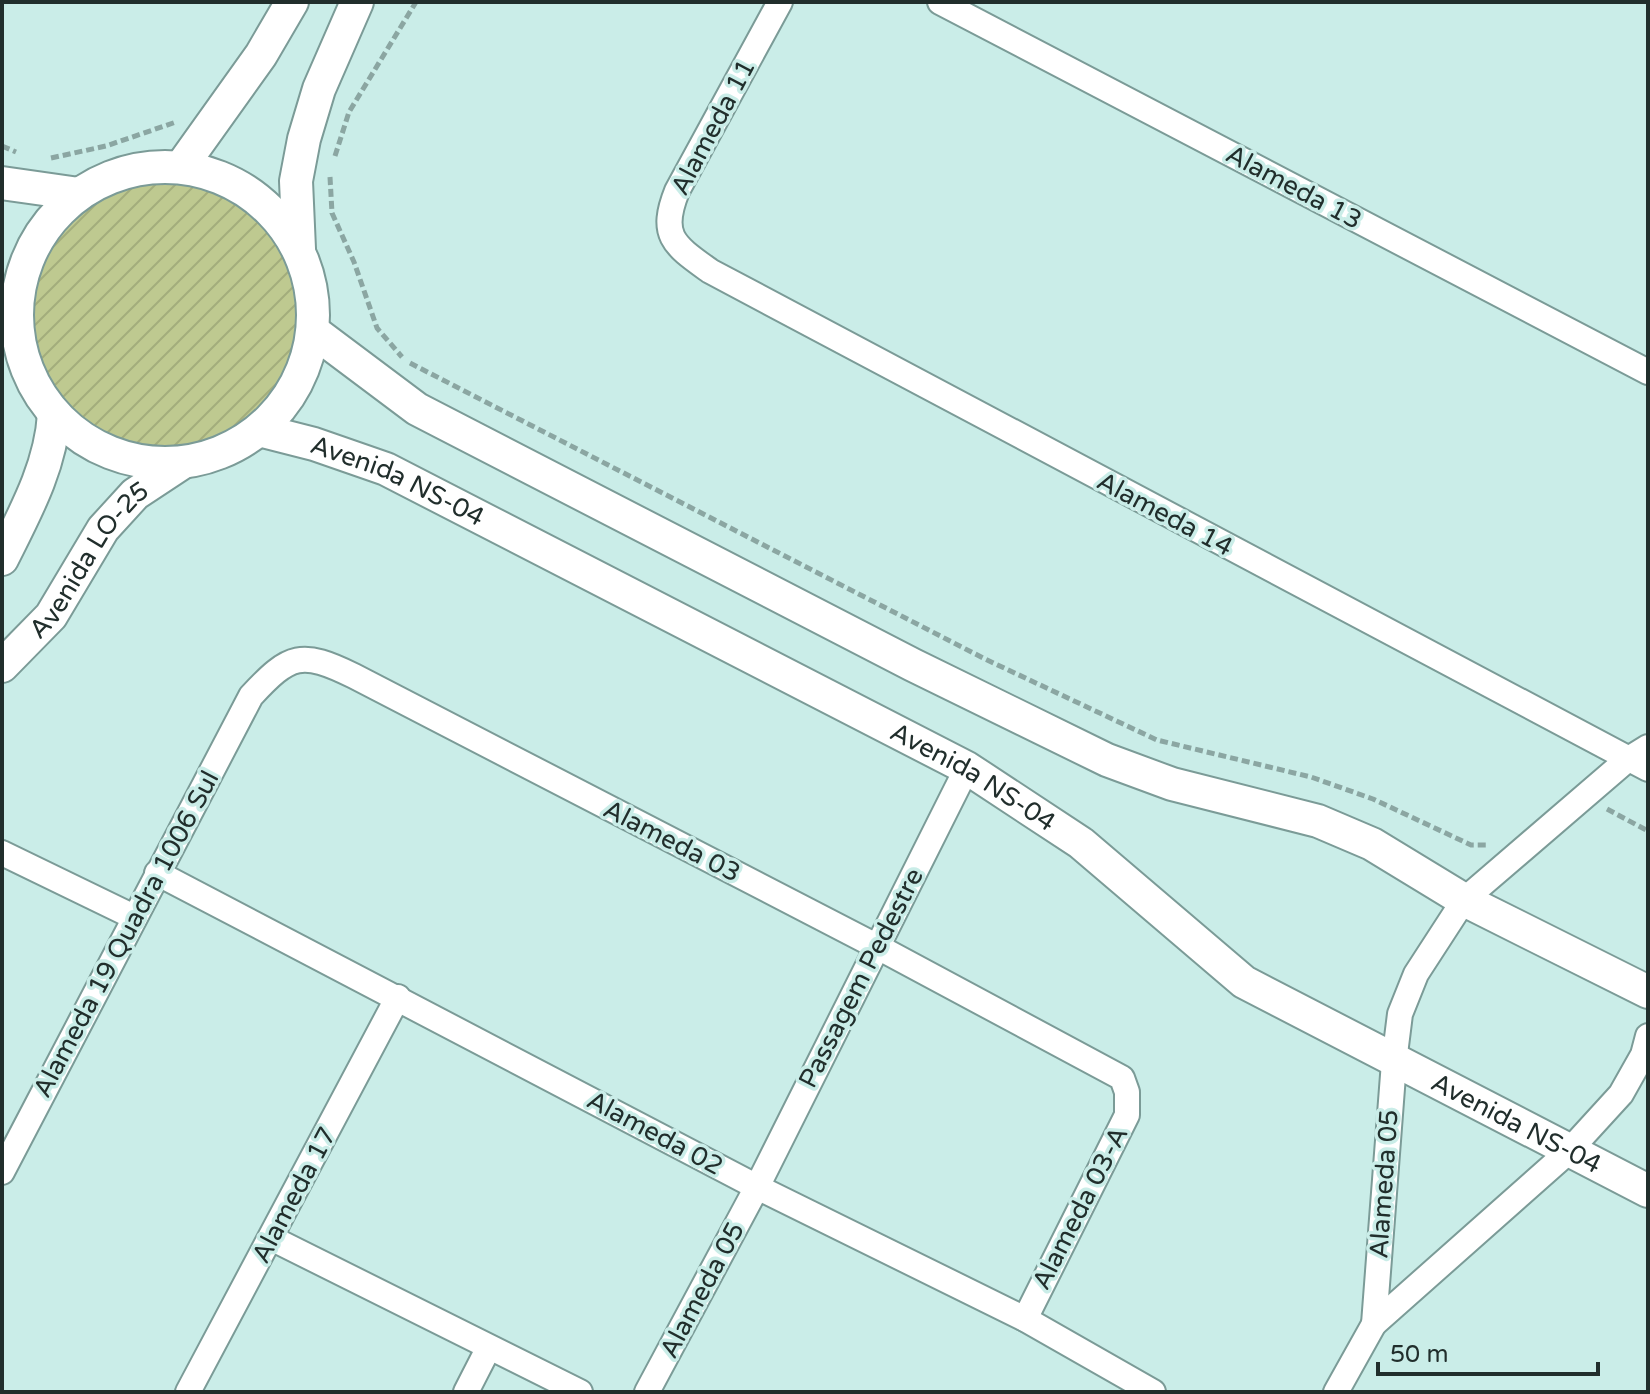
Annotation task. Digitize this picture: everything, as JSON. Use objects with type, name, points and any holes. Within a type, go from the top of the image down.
[{"type":"street","points":[[181,167],[261,55],[292,2]]},
{"type":"street","points":[[2,305],[18,334],[30,377],[54,414],[91,444],[135,461],[182,463],[223,452],[259,430],[285,402],[304,368],[313,331],[312,289],[299,249],[296,181],[304,139],[319,89],[357,2]]},
{"type":"street","name":"Alameda 11","points":[[685,253],[672,236],[666,217],[677,191],[780,2]]},
{"type":"street","name":"Alameda 13","points":[[940,2],[1648,372]]},
{"type":"street","points":[[18,334],[19,288],[31,252],[51,220],[79,194],[127,171],[181,167],[229,180],[270,208],[299,249]]},
{"type":"street","points":[[2,183],[79,194]]},
{"type":"street","name":"Alameda 14","points":[[685,253],[739,286],[1638,765]]},
{"type":"street","points":[[313,331],[417,409],[913,665],[1107,760],[1172,784],[1318,821],[1372,844],[1464,900],[1648,992]]},
{"type":"street","points":[[2,559],[41,475],[52,442],[54,414]]},
{"type":"street","name":"Avenida NS-04","points":[[259,430],[314,444],[386,469],[967,768],[1081,843],[1244,982],[1648,1191]]},
{"type":"street","name":"Avenida LO-25","points":[[2,666],[51,616],[103,529],[135,494],[182,463]]},
{"type":"street","name":"Alameda 03","points":[[251,696],[277,668],[301,659],[326,663],[1097,1062]]},
{"type":"street","name":"Alameda 19 Quadra 1006 Sul","points":[[2,1172],[251,696]]},
{"type":"street","name":"Alameda 05","points":[[1374,1324],[1394,1062],[1400,1014],[1416,974],[1464,900],[1584,797],[1638,765],[1648,747]]},
{"type":"street","name":"Passagem Pedestre","points":[[757,1187],[967,768]]},
{"type":"street","points":[[2,853],[134,917]]},
{"type":"street","name":"Alameda 02","points":[[157,873],[757,1187],[1025,1319],[1153,1392]]},
{"type":"street","name":"Alameda 17","points":[[188,1392],[398,997]]},
{"type":"street","name":"Alameda 05","points":[[1374,1324],[1568,1152],[1621,1094],[1643,1055],[1648,1036]]},
{"type":"street","name":"Alameda 03-A","points":[[1025,1319],[1127,1115],[1127,1092],[1122,1078],[1097,1062]]},
{"type":"street","name":"Alameda 05","points":[[647,1392],[757,1187]]},
{"type":"street","points":[[271,1238],[488,1349],[580,1392]]},
{"type":"street","points":[[1336,1392],[1374,1324]]},
{"type":"street","points":[[466,1392],[488,1349]]},
{"type":"path","points":[[416,2],[349,112],[330,170],[332,213],[354,262],[377,328],[404,360],[985,659],[1157,740],[1311,777],[1373,799],[1471,845],[1493,845]]},
{"type":"path","points":[[36,161],[106,146],[187,115]]},
{"type":"path","points":[[2,146],[24,156]]},
{"type":"path","points":[[1584,797],[1648,831]]},
{"type":"green space","points":[[163,169],[191,172],[219,180],[244,193],[266,211],[284,233],[297,258],[305,286],[308,314],[305,342],[297,370],[284,395],[266,417],[244,435],[219,448],[191,456],[163,459],[135,456],[107,448],[82,435],[60,417],[42,395],[29,370],[21,342],[18,314],[21,286],[29,258],[42,233],[60,211],[82,193],[107,180],[135,172]]}]
